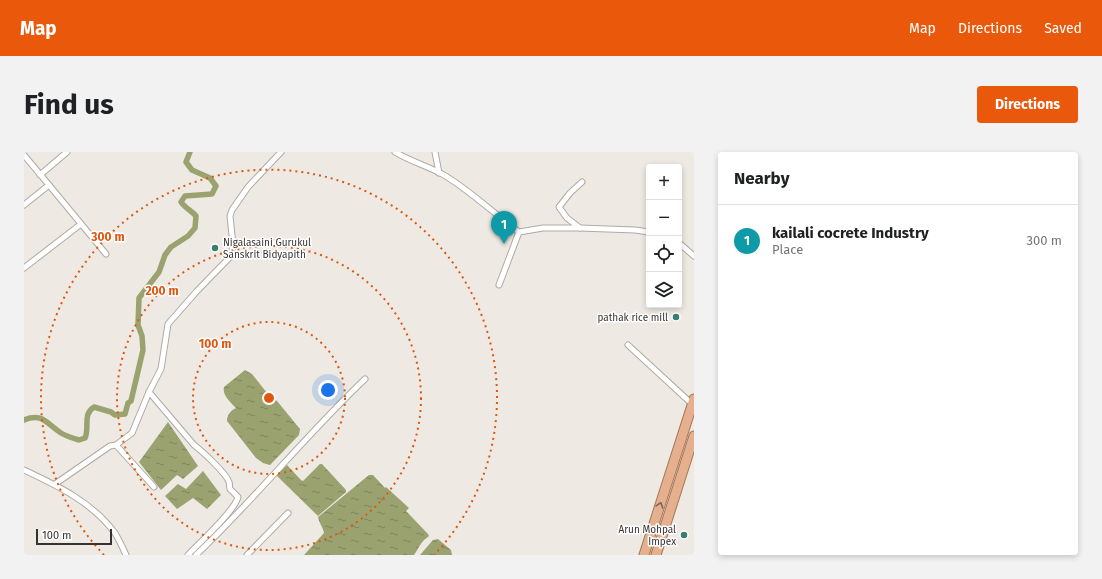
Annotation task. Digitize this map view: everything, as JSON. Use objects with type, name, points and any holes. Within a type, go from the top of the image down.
[{"type":"highway","points":[[644,555],[693,402]]},
{"type":"highway","points":[[656,555],[694,436]]},
{"type":"street","points":[[40,175],[68,152]]},
{"type":"street","points":[[55,484],[110,446],[116,445],[132,433],[149,392],[161,369],[168,324],[231,256],[233,245],[230,216],[232,210],[248,187],[280,152]]},
{"type":"street","points":[[395,152],[439,172],[462,186],[519,232],[543,228],[580,228],[646,232]]},
{"type":"street","points":[[435,152],[439,172]]},
{"type":"street","points":[[24,156],[106,254]]},
{"type":"street","points":[[580,228],[567,218],[558,207],[582,182]]},
{"type":"street","points":[[24,205],[49,185]]},
{"type":"street","points":[[24,268],[81,224]]},
{"type":"street","points":[[499,285],[519,232]]},
{"type":"street","points":[[682,246],[694,256]]},
{"type":"street","points":[[628,345],[693,402]]},
{"type":"street","points":[[196,555],[232,520],[292,454],[365,379]]},
{"type":"street","points":[[149,392],[194,445],[203,451],[220,470],[229,482],[230,489],[238,497],[237,502],[188,555]]},
{"type":"street","points":[[116,445],[154,487]]},
{"type":"street","points":[[24,470],[55,484],[87,504],[98,514],[115,534],[126,555]]},
{"type":"street","points":[[247,555],[288,513]]},
{"type":"water","points":[[245,370],[252,374],[271,398],[277,401],[300,429],[299,435],[270,465],[263,463],[256,458],[227,421],[232,410],[236,408],[225,396],[224,387]]},
{"type":"water","points":[[168,422],[198,466],[183,479],[177,475],[161,490],[139,462]]},
{"type":"water","points":[[320,464],[322,464],[346,490],[346,492],[318,516],[276,475],[287,465],[303,481]]},
{"type":"water","points":[[203,471],[221,495],[207,509],[193,498],[177,509],[165,496],[178,484],[186,489]]},
{"type":"water","points":[[369,475],[373,475],[385,488],[386,487],[409,508],[406,511],[428,534],[429,536],[414,555],[304,555],[324,533],[318,517]]},
{"type":"water","points":[[438,539],[451,550],[452,555],[420,555],[433,540]]},
{"type":"waterway","points":[[24,420],[35,417],[40,418],[63,434],[79,440],[85,438],[87,417],[90,410],[94,407],[111,412],[115,415],[125,414],[128,403],[131,401],[143,350],[142,336],[138,325],[139,298],[159,272],[165,255],[171,247],[188,236],[195,228],[196,216],[181,202],[185,196],[212,194],[216,186],[210,178],[192,170],[186,162],[190,152]]},
{"type":"place","name":"kailali cocrete Industry","points":[[504,244]]},
{"type":"place","name":"Nigalasaini Gurukul Sanskrit Bidyapith","points":[[215,248]]},
{"type":"place","name":"pathak rice mill","points":[[676,317]]},
{"type":"place","name":"Arun Mohpal Impex","points":[[684,535]]}]
